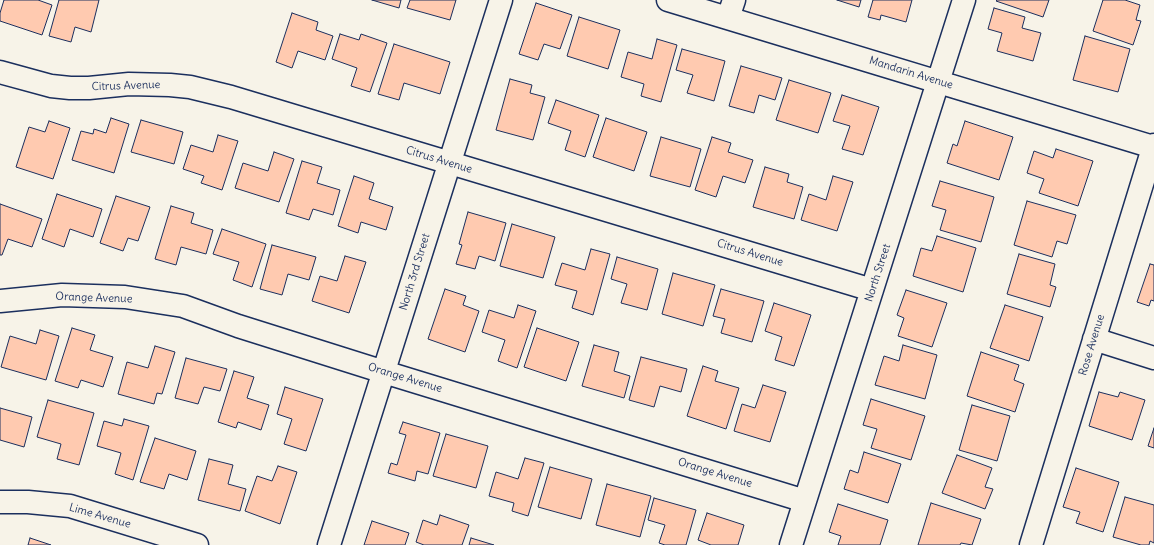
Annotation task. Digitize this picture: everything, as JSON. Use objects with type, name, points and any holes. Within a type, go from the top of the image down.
[{"type":"street","name":"North 3rd Street","points":[[330,545],[501,0]]},
{"type":"street","name":"Mandarin Avenue","points":[[668,0],[731,9],[938,81],[1154,146]]},
{"type":"street","name":"North Street","points":[[791,545],[964,0]]},
{"type":"street","name":"Citrus Avenue","points":[[0,72],[51,86],[89,88],[129,84],[170,85],[231,97],[872,290]]},
{"type":"street","name":"Rose Avenue","points":[[1031,545],[1154,146]]},
{"type":"street","name":"Orange Avenue","points":[[0,301],[62,295],[125,297],[183,306],[238,326],[384,372],[805,501]]},
{"type":"street","points":[[1094,339],[1154,358]]},
{"type":"street","name":"Lime Avenue","points":[[0,502],[28,502],[70,506],[197,545]]},
{"type":"building","points":[[4,0],[38,0],[52,5],[42,35],[0,21],[0,13]]},
{"type":"building","points":[[59,0],[99,0],[91,32],[75,27],[71,42],[49,36]]},
{"type":"building","points":[[372,0],[401,0],[399,8]]},
{"type":"building","points":[[410,0],[456,0],[450,20],[407,8]]},
{"type":"building","points":[[837,0],[861,0],[859,7]]},
{"type":"building","points":[[873,0],[912,0],[906,22],[881,15],[880,20],[868,17]]},
{"type":"building","points":[[1049,0],[1043,17],[996,1]]},
{"type":"building","points":[[1103,0],[1125,0],[1140,5],[1136,20],[1141,21],[1133,45],[1093,31]]},
{"type":"building","points":[[536,3],[572,15],[560,49],[544,44],[538,60],[519,54]]},
{"type":"building","points":[[994,8],[1025,17],[1022,28],[1041,33],[1033,61],[997,51],[1002,33],[988,29]]},
{"type":"building","points":[[292,13],[318,22],[316,30],[333,36],[325,60],[298,51],[292,68],[276,62]]},
{"type":"building","points":[[579,17],[620,30],[608,69],[567,56]]},
{"type":"building","points":[[340,34],[359,40],[361,34],[387,43],[370,92],[351,86],[357,68],[332,59]]},
{"type":"building","points":[[1085,36],[1130,49],[1118,92],[1073,80]]},
{"type":"building","points":[[657,39],[677,45],[661,102],[641,96],[644,84],[621,77],[628,52],[652,59]]},
{"type":"building","points":[[394,44],[450,62],[440,94],[404,83],[399,100],[378,94]]},
{"type":"building","points":[[682,49],[725,61],[714,101],[687,93],[693,75],[676,70]]},
{"type":"building","points":[[741,66],[782,78],[775,100],[759,95],[754,113],[729,106]]},
{"type":"building","points":[[510,79],[532,85],[530,93],[545,97],[533,140],[496,130]]},
{"type":"building","points":[[789,80],[831,93],[818,133],[776,120]]},
{"type":"building","points":[[842,95],[879,107],[863,155],[842,149],[850,126],[833,121]]},
{"type":"building","points":[[556,100],[599,115],[585,157],[565,150],[571,131],[548,123]]},
{"type":"building","points":[[111,118],[129,124],[114,173],[72,160],[81,131],[93,134],[94,129],[106,133]]},
{"type":"building","points":[[606,118],[647,132],[634,171],[593,157]]},
{"type":"building","points":[[141,120],[183,132],[174,164],[131,152]]},
{"type":"building","points":[[49,121],[70,128],[53,179],[16,167],[29,127],[45,132]]},
{"type":"building","points":[[965,121],[1013,137],[999,180],[947,163],[953,144],[957,146]]},
{"type":"building","points":[[218,135],[238,141],[222,190],[201,183],[204,176],[183,169],[191,145],[213,152]]},
{"type":"building","points":[[661,137],[701,149],[690,187],[650,176]]},
{"type":"building","points":[[712,137],[731,143],[728,152],[753,160],[745,183],[723,176],[716,197],[695,190]]},
{"type":"building","points":[[1056,149],[1093,161],[1078,206],[1039,193],[1044,179],[1027,173],[1034,151],[1053,158]]},
{"type":"building","points":[[274,152],[294,159],[279,202],[235,188],[243,163],[268,171]]},
{"type":"building","points":[[302,161],[322,167],[317,183],[340,190],[333,215],[313,209],[309,220],[286,213]]},
{"type":"building","points":[[765,167],[789,174],[787,182],[803,187],[794,219],[753,207]]},
{"type":"building","points":[[354,176],[374,183],[369,199],[393,207],[386,230],[361,222],[358,233],[338,226]]},
{"type":"building","points":[[833,176],[853,182],[837,231],[801,220],[809,194],[826,200]]},
{"type":"building","points":[[940,181],[994,197],[981,242],[940,230],[946,210],[932,206]]},
{"type":"building","points":[[57,194],[102,209],[93,237],[70,229],[64,247],[42,239]]},
{"type":"building","points":[[116,196],[150,207],[138,241],[128,238],[123,251],[100,243]]},
{"type":"building","points":[[1027,201],[1076,215],[1067,244],[1057,241],[1052,257],[1014,245]]},
{"type":"building","points":[[0,204],[42,219],[32,247],[8,239],[2,255],[0,255]]},
{"type":"building","points":[[171,206],[194,213],[191,223],[213,230],[206,254],[181,247],[176,265],[155,259]]},
{"type":"building","points":[[468,212],[506,223],[495,261],[479,256],[475,269],[456,264],[462,245],[459,244]]},
{"type":"building","points":[[512,224],[555,237],[543,278],[500,266]]},
{"type":"building","points":[[222,229],[266,244],[252,287],[233,280],[239,262],[213,254]]},
{"type":"building","points":[[937,236],[976,248],[963,292],[913,276],[921,248],[932,251]]},
{"type":"building","points":[[272,245],[316,257],[309,280],[288,274],[282,295],[260,289]]},
{"type":"building","points":[[591,249],[610,254],[593,315],[572,308],[577,291],[555,285],[562,263],[585,270]]},
{"type":"building","points":[[1019,254],[1055,264],[1050,285],[1056,287],[1050,307],[1007,294]]},
{"type":"building","points":[[345,256],[366,262],[349,313],[312,301],[320,276],[337,281]]},
{"type":"building","points":[[617,257],[658,269],[647,310],[621,303],[627,284],[611,279]]},
{"type":"building","points":[[1150,264],[1154,265],[1154,301],[1151,300],[1149,306],[1137,302]]},
{"type":"building","points":[[673,273],[715,285],[703,326],[662,314]]},
{"type":"building","points":[[445,289],[466,296],[463,305],[479,311],[465,352],[428,339]]},
{"type":"building","points":[[721,289],[764,301],[752,342],[721,333],[725,319],[713,316]]},
{"type":"building","points":[[906,290],[947,303],[932,347],[898,336],[904,318],[897,315]]},
{"type":"building","points":[[774,303],[811,315],[794,366],[775,360],[782,337],[765,331]]},
{"type":"building","points":[[518,305],[536,311],[517,368],[498,361],[505,340],[482,332],[489,310],[514,318]]},
{"type":"building","points":[[1005,305],[1043,317],[1029,361],[990,348]]},
{"type":"building","points":[[72,328],[95,335],[90,350],[113,357],[103,387],[81,380],[78,388],[55,381]]},
{"type":"building","points":[[537,328],[579,342],[566,381],[524,367]]},
{"type":"building","points":[[40,330],[59,336],[46,380],[1,367],[10,336],[36,344]]},
{"type":"building","points":[[594,345],[619,352],[614,371],[630,376],[624,398],[582,386]]},
{"type":"building","points":[[903,345],[937,355],[925,399],[875,385],[884,356],[899,361]]},
{"type":"building","points":[[155,346],[175,352],[162,394],[157,393],[154,404],[118,394],[127,362],[148,368]]},
{"type":"building","points":[[981,352],[1019,365],[1014,380],[1024,384],[1015,412],[967,396]]},
{"type":"building","points":[[641,357],[687,369],[681,392],[660,386],[654,407],[629,400]]},
{"type":"building","points":[[186,358],[227,369],[220,391],[204,387],[198,404],[175,398]]},
{"type":"building","points":[[703,366],[718,371],[715,381],[739,388],[726,429],[687,416]]},
{"type":"building","points":[[234,371],[254,377],[247,398],[269,405],[261,430],[238,422],[236,428],[218,422]]},
{"type":"building","points":[[763,385],[786,392],[770,442],[734,431],[742,404],[755,408]]},
{"type":"building","points":[[285,387],[323,399],[306,451],[284,444],[292,419],[277,414]]},
{"type":"building","points":[[1099,392],[1118,397],[1120,392],[1145,400],[1132,440],[1089,426]]},
{"type":"building","points":[[871,399],[925,416],[911,460],[871,448],[877,429],[863,425]]},
{"type":"building","points":[[48,400],[94,413],[79,465],[57,459],[61,444],[37,437]]},
{"type":"building","points":[[972,405],[1010,416],[997,461],[959,450]]},
{"type":"building","points":[[0,408],[32,417],[24,447],[0,440]]},
{"type":"building","points":[[124,419],[149,426],[133,480],[115,474],[121,453],[97,446],[104,421],[122,426]]},
{"type":"building","points":[[403,422],[440,433],[428,474],[417,471],[415,481],[388,473],[391,463],[397,465],[406,435],[399,433]]},
{"type":"building","points":[[1154,428],[1154,448],[1148,446]]},
{"type":"building","points":[[446,434],[488,446],[476,488],[433,476]]},
{"type":"building","points":[[155,438],[196,451],[187,480],[169,474],[164,489],[140,482]]},
{"type":"building","points":[[864,452],[901,464],[888,503],[844,489],[850,470],[858,473]]},
{"type":"building","points":[[957,455],[992,468],[985,487],[993,489],[985,509],[942,493]]},
{"type":"building","points":[[525,458],[544,463],[528,516],[512,511],[514,503],[489,496],[496,472],[518,479]]},
{"type":"building","points":[[209,459],[233,465],[228,484],[246,489],[240,511],[198,500]]},
{"type":"building","points":[[278,466],[297,472],[280,524],[245,511],[257,476],[272,481]]},
{"type":"building","points":[[550,467],[592,479],[581,519],[538,507]]},
{"type":"building","points":[[1076,468],[1119,482],[1103,532],[1076,523],[1080,512],[1063,507]]},
{"type":"building","points":[[607,484],[651,496],[640,537],[596,525]]},
{"type":"building","points":[[1125,497],[1154,505],[1154,543],[1150,541],[1149,545],[1141,545],[1113,537]]},
{"type":"building","points":[[654,498],[696,510],[686,545],[665,545],[659,543],[665,525],[648,520]]},
{"type":"building","points":[[931,503],[981,519],[972,545],[961,543],[960,545],[918,545]]},
{"type":"building","points":[[838,504],[888,520],[880,545],[838,545],[841,536],[829,532]]},
{"type":"building","points":[[707,513],[744,525],[738,545],[711,545],[698,540]]},
{"type":"building","points":[[440,515],[469,525],[462,545],[424,545],[416,542],[423,520],[437,525]]},
{"type":"building","points":[[372,521],[409,533],[405,545],[364,545]]},
{"type":"building","points":[[30,538],[51,545],[28,545]]},
{"type":"building","points":[[471,538],[494,545],[469,545]]}]
